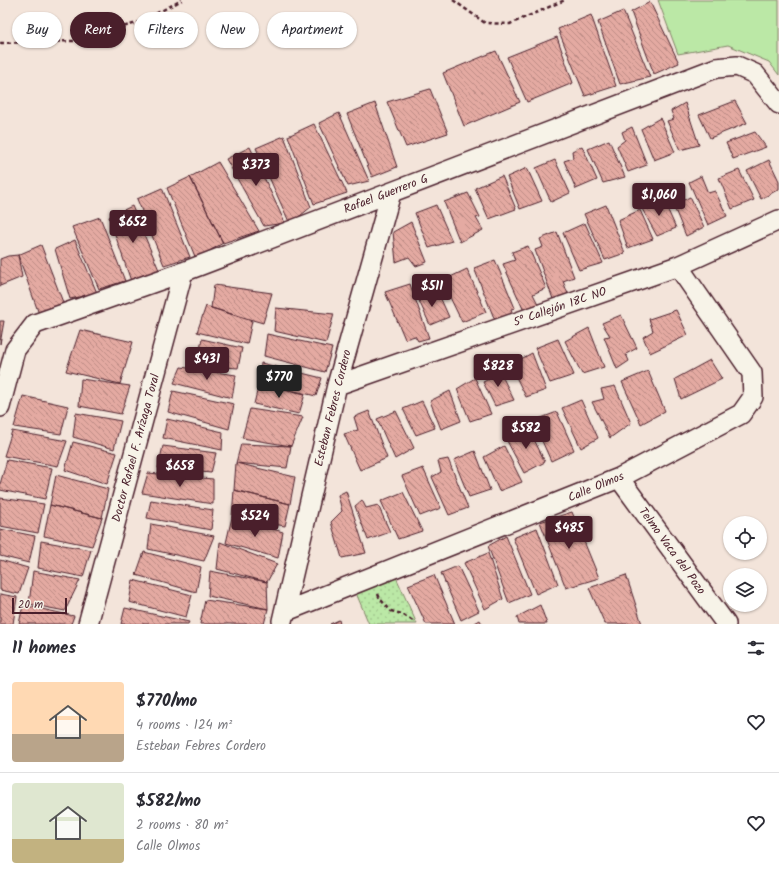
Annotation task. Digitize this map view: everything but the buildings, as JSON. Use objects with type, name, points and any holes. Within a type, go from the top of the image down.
[{"type":"street","name":"Rafael Guerrero G","points":[[0,407],[15,350],[35,324],[183,272],[716,68],[737,66],[755,74],[779,104]]},
{"type":"street","name":"Esteban Febres Cordero","points":[[282,618],[337,384],[391,193]]},
{"type":"street","name":"5° Callejón 18C NO","points":[[337,384],[678,266],[779,220]]},
{"type":"street","name":"Calle Olmos","points":[[282,618],[619,478],[741,414],[753,397],[752,373],[678,266]]},
{"type":"street","name":"Doctor Rafael F. Arízaga Toral","points":[[88,624],[183,272]]},
{"type":"street","name":"Telmo Vaca del Pozo","points":[[619,478],[718,622]]},
{"type":"path","points":[[0,43],[74,42],[140,22],[182,0]]},
{"type":"path","points":[[453,0],[485,23],[510,24],[564,0]]},
{"type":"path","points":[[377,592],[380,599],[391,611],[402,614],[413,621],[413,624]]},
{"type":"green space","points":[[658,0],[779,0],[779,75],[769,62],[728,45],[678,54]]},
{"type":"green space","points":[[396,577],[417,624],[369,624],[356,593]]}]
